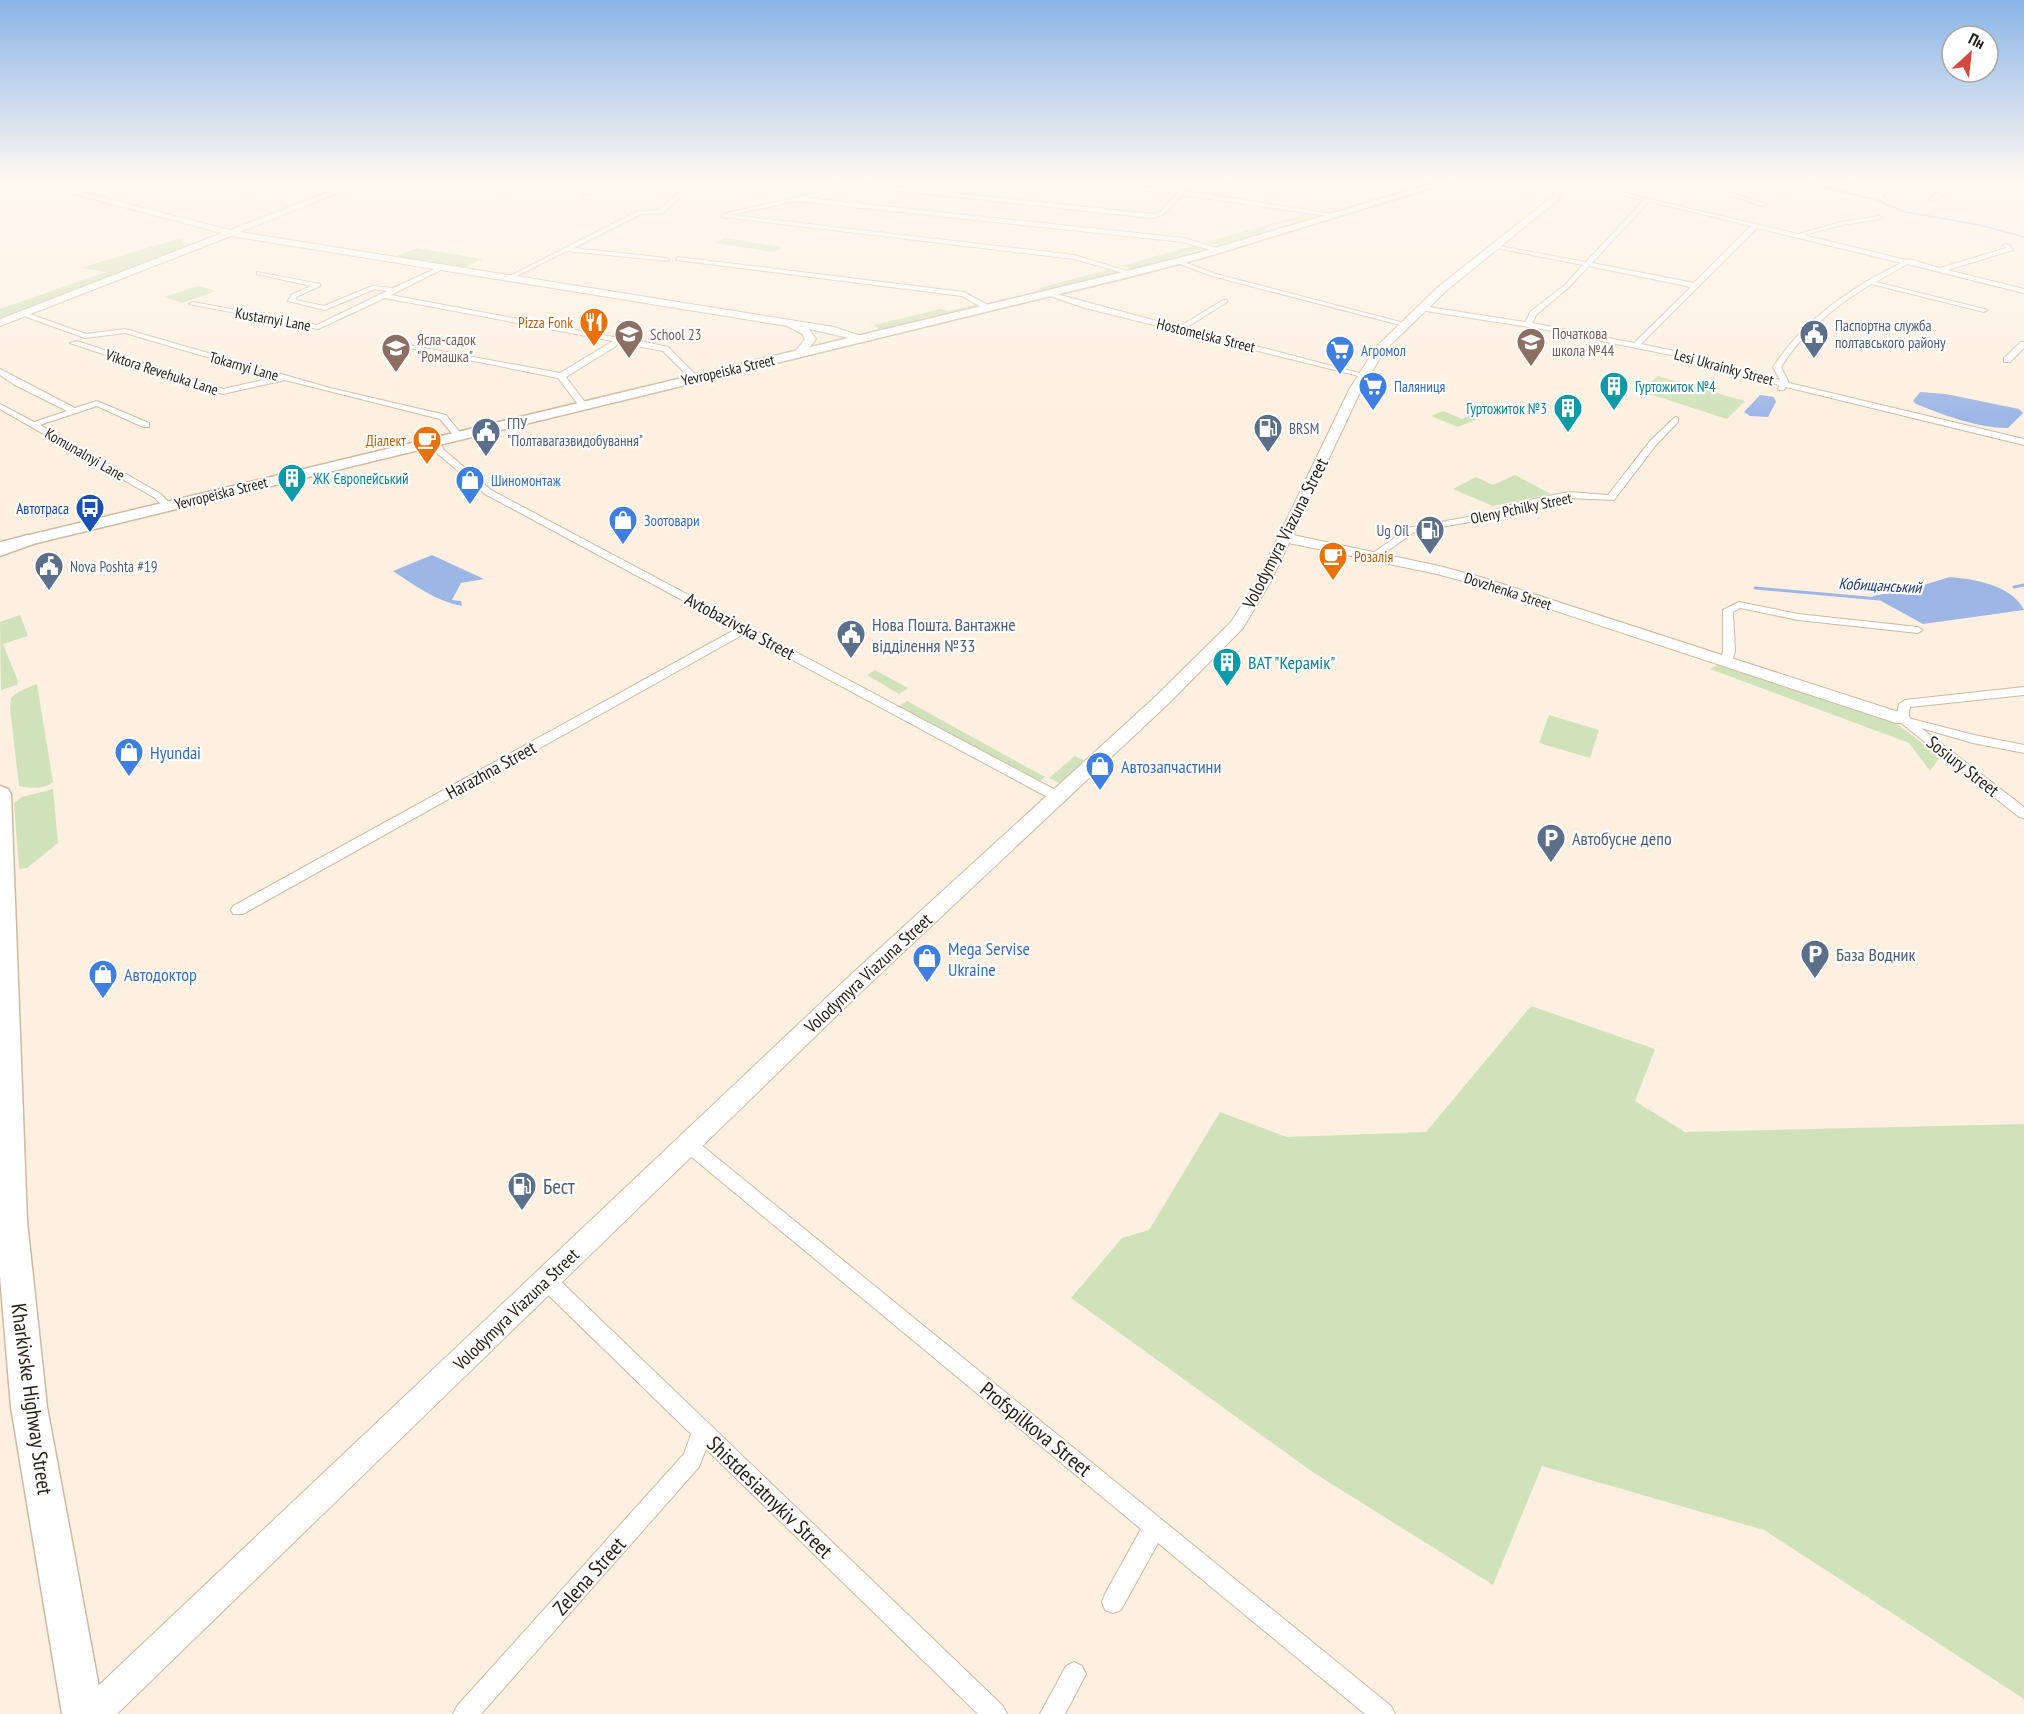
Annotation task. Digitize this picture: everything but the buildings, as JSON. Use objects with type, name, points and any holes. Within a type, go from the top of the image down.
[{"type":"highway","points":[[0,541],[27,540]]},
{"type":"highway","points":[[0,551],[27,540]]},
{"type":"highway","name":"Kharkivske Highway Street","points":[[0,794],[2,988],[10,1221],[29,1407],[82,1714]]},
{"type":"main road","points":[[0,323],[161,260]]},
{"type":"main road","points":[[393,260],[784,322],[853,334],[862,338]]},
{"type":"main road","name":"Yevropeiska Street","points":[[0,547],[1049,294],[1180,260]]},
{"type":"main road","name":"Volodymyra Viazuna Street","points":[[93,1714],[852,987],[1162,700],[1238,625],[1286,538],[1363,375],[1381,348],[1404,324],[1479,260]]},
{"type":"main road","points":[[784,322],[799,328],[809,336],[809,343],[800,353]]},
{"type":"main road","name":"Dovzhenka Street","points":[[1286,538],[1479,581],[1902,719]]},
{"type":"street","points":[[507,279],[544,260]]},
{"type":"street","points":[[686,260],[964,294],[989,308]]},
{"type":"street","points":[[1084,260],[1131,273]]},
{"type":"street","points":[[1567,260],[1693,285]]},
{"type":"street","points":[[1527,325],[1534,313],[1567,286],[1591,260]]},
{"type":"street","points":[[1635,346],[1719,260]]},
{"type":"street","points":[[1905,260],[2024,291]]},
{"type":"street","points":[[1941,269],[1973,260]]},
{"type":"street","points":[[1176,261],[1214,275],[1404,324]]},
{"type":"street","points":[[1783,386],[1777,367],[1789,347],[1827,309],[1869,282],[1909,261]]},
{"type":"street","name":"Kustarnyi Lane","points":[[192,304],[318,327],[441,268]]},
{"type":"street","points":[[259,273],[318,285],[293,296],[292,301],[325,308],[374,287],[389,293],[665,349],[695,378]]},
{"type":"street","points":[[1869,282],[1984,310]]},
{"type":"street","name":"Hostomelska Street","points":[[1049,294],[1065,300],[1363,375]]},
{"type":"street","points":[[1180,329],[1225,302]]},
{"type":"street","name":"Lesi Ukrainky Street","points":[[1422,308],[1527,325],[1677,354],[1783,386],[2024,442]]},
{"type":"street","name":"Tokarnyi Lane","points":[[24,313],[85,336],[125,331],[285,378],[443,417],[458,435]]},
{"type":"street","points":[[398,345],[561,376],[622,339]]},
{"type":"street","name":"Viktora Revehuka Lane","points":[[74,343],[223,392],[285,378]]},
{"type":"street","points":[[2007,360],[2024,344]]},
{"type":"street","points":[[0,371],[18,383],[74,411]]},
{"type":"street","points":[[561,376],[583,405]]},
{"type":"street","points":[[33,425],[97,403],[146,425]]},
{"type":"street","name":"Komunalnyi Lane","points":[[0,406],[158,496],[167,506]]},
{"type":"street","name":"Oleny Pchilky Street","points":[[1374,556],[1411,530],[1486,516],[1522,504],[1569,495],[1611,498],[1653,443],[1675,420]]},
{"type":"street","name":"Avtobazivska Street","points":[[434,441],[441,452],[488,492],[1058,797]]},
{"type":"street","points":[[1726,661],[1730,643],[1728,610],[1739,605],[1798,617],[1918,630]]},
{"type":"street","name":"Harazhna Street","points":[[238,910],[744,629]]},
{"type":"street","points":[[2024,691],[1905,704],[1902,719],[1973,739],[2024,749]]},
{"type":"street","name":"Sosiury Street","points":[[1902,719],[2024,814]]},
{"type":"street","name":"Profspilkova Street","points":[[688,1144],[1383,1714]]},
{"type":"street","name":"Shistdesiatnykiv Street","points":[[546,1280],[995,1714]]},
{"type":"street","name":"Zelena Street","points":[[465,1714],[692,1460],[702,1431]]},
{"type":"street","points":[[1113,1602],[1155,1526]]},
{"type":"street","points":[[1052,1714],[1074,1674]]},
{"type":"green space","points":[[107,260],[152,260],[0,319],[0,309],[106,272],[80,268]]},
{"type":"green space","points":[[413,260],[481,260],[463,268]]},
{"type":"green space","points":[[1142,260],[1163,260],[1135,268],[1121,266]]},
{"type":"green space","points":[[1111,269],[1120,271],[1042,290],[1039,288]]},
{"type":"green space","points":[[198,286],[216,291],[182,303],[164,297]]},
{"type":"green space","points":[[979,305],[879,329],[874,325],[940,309],[949,311]]},
{"type":"green space","points":[[1658,376],[1745,401],[1727,419],[1640,391]]},
{"type":"green space","points":[[1443,411],[1462,419],[1473,414],[1480,418],[1458,427],[1431,416]]},
{"type":"green space","points":[[1515,475],[1551,494],[1493,506],[1453,489],[1476,477],[1493,485]]},
{"type":"green space","points":[[20,615],[28,636],[3,644],[18,681],[17,685],[1,690],[0,622]]},
{"type":"green space","points":[[1719,664],[1871,713],[1900,726],[1940,757],[1930,771],[1909,743],[1710,669]]},
{"type":"green space","points":[[875,670],[908,688],[899,694],[867,675]]},
{"type":"green space","points":[[37,684],[53,782],[46,786],[33,788],[19,786],[10,708],[11,698],[18,692]]},
{"type":"green space","points":[[907,701],[1045,777],[1037,783],[899,706]]},
{"type":"green space","points":[[1549,715],[1599,730],[1590,758],[1539,743]]},
{"type":"green space","points":[[1075,756],[1085,761],[1059,783],[1049,778]]},
{"type":"green space","points":[[53,789],[58,843],[27,868],[19,869],[14,803],[22,797]]},
{"type":"green space","points":[[1531,1006],[1655,1049],[1635,1101],[1685,1132],[2024,1124],[2024,1699],[1764,1530],[1542,1466],[1493,1585],[1314,1473],[1071,1298],[1122,1238],[1149,1230],[1220,1112],[1287,1137],[1426,1132]]},
{"type":"water","points":[[1920,392],[1946,394],[2019,409],[2023,413],[2008,428],[1984,426],[1916,404],[1913,401]]},
{"type":"water","points":[[1760,395],[1774,397],[1776,402],[1768,417],[1750,416],[1744,412]]},
{"type":"water","points":[[432,555],[484,579],[461,583],[452,600],[461,601],[462,606],[435,597],[393,571]]},
{"type":"water","points":[[1950,577],[1970,579],[2002,589],[2018,601],[2024,610],[1923,624],[1872,596],[1907,590]]},
{"type":"waterway","name":"Кобищанський","points":[[2014,587],[2024,585]]},
{"type":"waterway","name":"Кобищанський","points":[[1755,588],[1879,599]]},
{"type":"place","name":"Pizza Fonk","points":[[594,348]]},
{"type":"place","name":"School 23","points":[[629,360]]},
{"type":"place","name":"Паспортна служба полтавського району","points":[[1814,360]]},
{"type":"place","name":"Початкова школа №44","points":[[1531,368]]},
{"type":"place","name":"Ясла-садок \"Ромашка\"","points":[[396,374]]},
{"type":"place","name":"Агромол","points":[[1340,376]]},
{"type":"place","name":"Паляниця","points":[[1373,412]]},
{"type":"place","name":"Гуртожиток №4","points":[[1614,412]]},
{"type":"place","name":"Гуртожиток №3","points":[[1568,434]]},
{"type":"place","name":"BRSM","points":[[1268,454]]},
{"type":"place","name":"ГПУ \"Полтавагазвидобування\"","points":[[486,458]]},
{"type":"place","name":"Діалект","points":[[427,466]]},
{"type":"place","name":"ЖК Європейський","points":[[292,504]]},
{"type":"place","name":"Шиномонтаж","points":[[470,506]]},
{"type":"place","name":"Автотраса","points":[[90,534]]},
{"type":"place","name":"Зоотовари","points":[[623,546]]},
{"type":"place","name":"Ug Oil","points":[[1430,556]]},
{"type":"place","name":"Розалія","points":[[1333,582]]},
{"type":"place","name":"Nova Poshta #19","points":[[49,592]]},
{"type":"place","name":"Нова Пошта. Вантажне відділення №33","points":[[851,660]]},
{"type":"place","name":"ВАТ \"Керамік\"","points":[[1227,688]]},
{"type":"place","name":"Hyundai","points":[[129,778]]},
{"type":"place","name":"Автозапчастини","points":[[1100,792]]},
{"type":"place","name":"Автобусне депо","points":[[1551,864]]},
{"type":"place","name":"База Водник","points":[[1815,980]]},
{"type":"place","name":"Mega Servise Ukraine","points":[[927,984]]},
{"type":"place","name":"Автодоктор","points":[[103,1000]]},
{"type":"place","name":"Бест","points":[[522,1212]]}]
